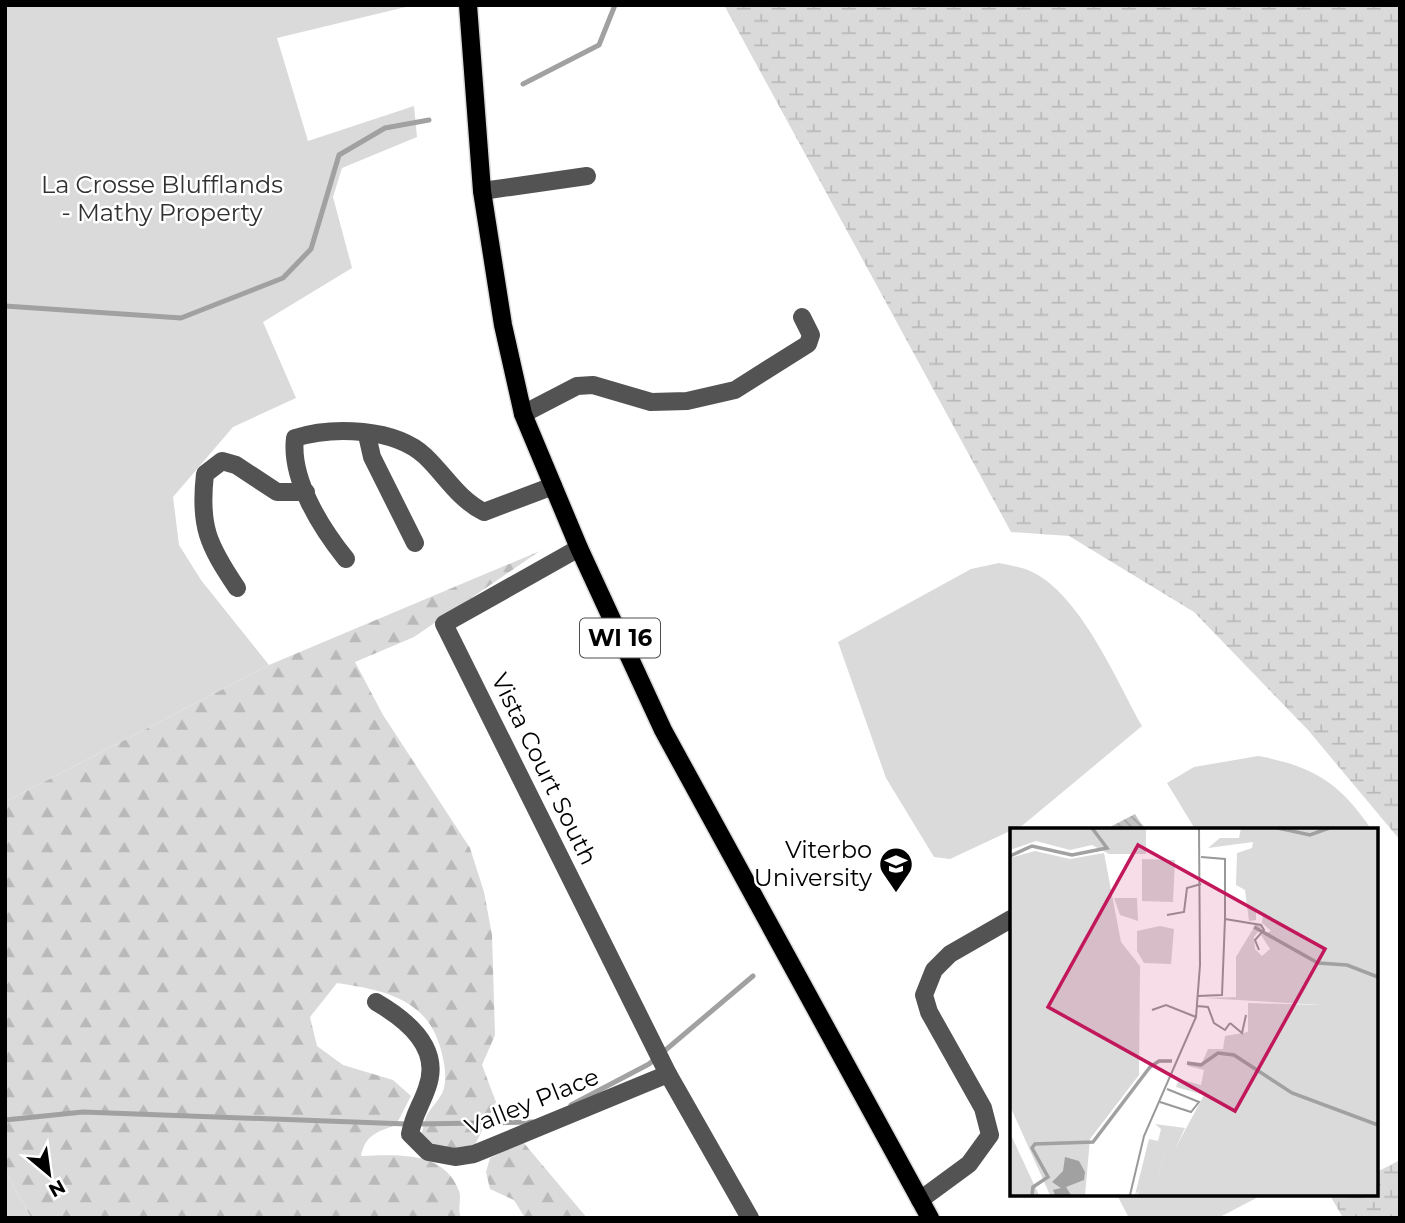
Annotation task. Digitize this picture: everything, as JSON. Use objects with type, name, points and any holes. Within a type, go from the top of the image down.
[{"type":"main road","name":"WI 16","points":[[468,5],[481,191],[503,325],[523,414],[579,548],[663,730],[930,1218]]},
{"type":"street","points":[[481,191],[587,176]]},
{"type":"street","points":[[523,414],[577,386],[593,385],[651,402],[687,401],[735,390],[808,344],[811,335],[802,317]]},
{"type":"street","points":[[346,559],[330,540],[306,492],[293,456],[295,438],[312,433],[399,439],[424,456],[466,503],[484,512],[553,486]]},
{"type":"street","points":[[368,435],[372,457],[415,544]]},
{"type":"street","points":[[237,587],[216,556],[201,510],[205,474],[222,461],[236,465],[277,492],[306,492]]},
{"type":"street","name":"Vista Court South","points":[[579,548],[444,624],[668,1074]]},
{"type":"street","points":[[920,1200],[969,1164],[990,1135],[983,1108],[925,1004],[928,981],[950,954],[1010,920]]},
{"type":"street","name":"Valley Place","points":[[376,1002],[402,1017],[428,1052],[431,1073],[427,1090],[414,1111],[410,1133],[428,1152],[441,1156],[474,1154],[508,1143],[668,1074]]},
{"type":"street","points":[[668,1074],[750,1218]]},
{"type":"green space","name":"La Crosse Blufflands - Mathy Property","points":[[5,5],[414,5],[277,38],[308,141],[414,106],[417,137],[342,168],[333,197],[352,268],[263,322],[296,398],[233,427],[173,497],[179,545],[201,580],[269,665],[5,802]]},
{"type":"green space","points":[[724,5],[1400,5],[1400,840],[1308,730],[1194,612],[1069,536],[1011,532]]},
{"type":"green space","points":[[540,551],[414,637],[355,662],[383,715],[470,848],[484,892],[492,935],[495,1035],[482,1065],[496,1102],[475,1145],[456,1152],[427,1146],[421,1135],[427,1115],[443,1091],[445,1073],[435,1033],[415,1008],[387,994],[337,983],[310,1017],[317,1046],[343,1065],[393,1080],[411,1096],[396,1125],[369,1139],[361,1156],[418,1158],[442,1168],[459,1191],[461,1218],[31,1218],[5,1170],[5,802],[269,665]]},
{"type":"green space","points":[[999,563],[1030,571],[1048,582],[1065,598],[1095,639],[1142,726],[1023,825],[1010,828],[1010,831],[950,859],[934,857],[886,778],[838,642],[971,569]]},
{"type":"green space","points":[[1258,756],[1294,765],[1310,771],[1336,788],[1370,828],[1194,828],[1167,783],[1194,767]]},
{"type":"green space","points":[[523,1142],[587,1218],[525,1218],[514,1200],[490,1189],[486,1172],[490,1158]]},
{"type":"green space","points":[[1400,1160],[1400,1218],[1343,1218],[1331,1197],[1377,1195],[1377,1172]]},
{"type":"green space","points":[[5,1170],[31,1218],[5,1218]]},
{"type":"green space","points":[[1117,1195],[1262,1195],[1218,1218],[1129,1218]]},
{"type":"building","points":[[1135,814],[1143,828],[1108,828]]},
{"type":"waterway","points":[[523,84],[599,45],[615,5]]},
{"type":"waterway","points":[[5,306],[181,318],[283,278],[311,249],[339,155],[385,128],[429,120]]},
{"type":"waterway","points":[[571,1105],[649,1064],[753,976]]},
{"type":"waterway","points":[[5,1120],[83,1112],[407,1124]]},
{"type":"waterway","points":[[417,1124],[533,1122]]},
{"type":"place","name":"Viterbo University","points":[[896,894]]}]
